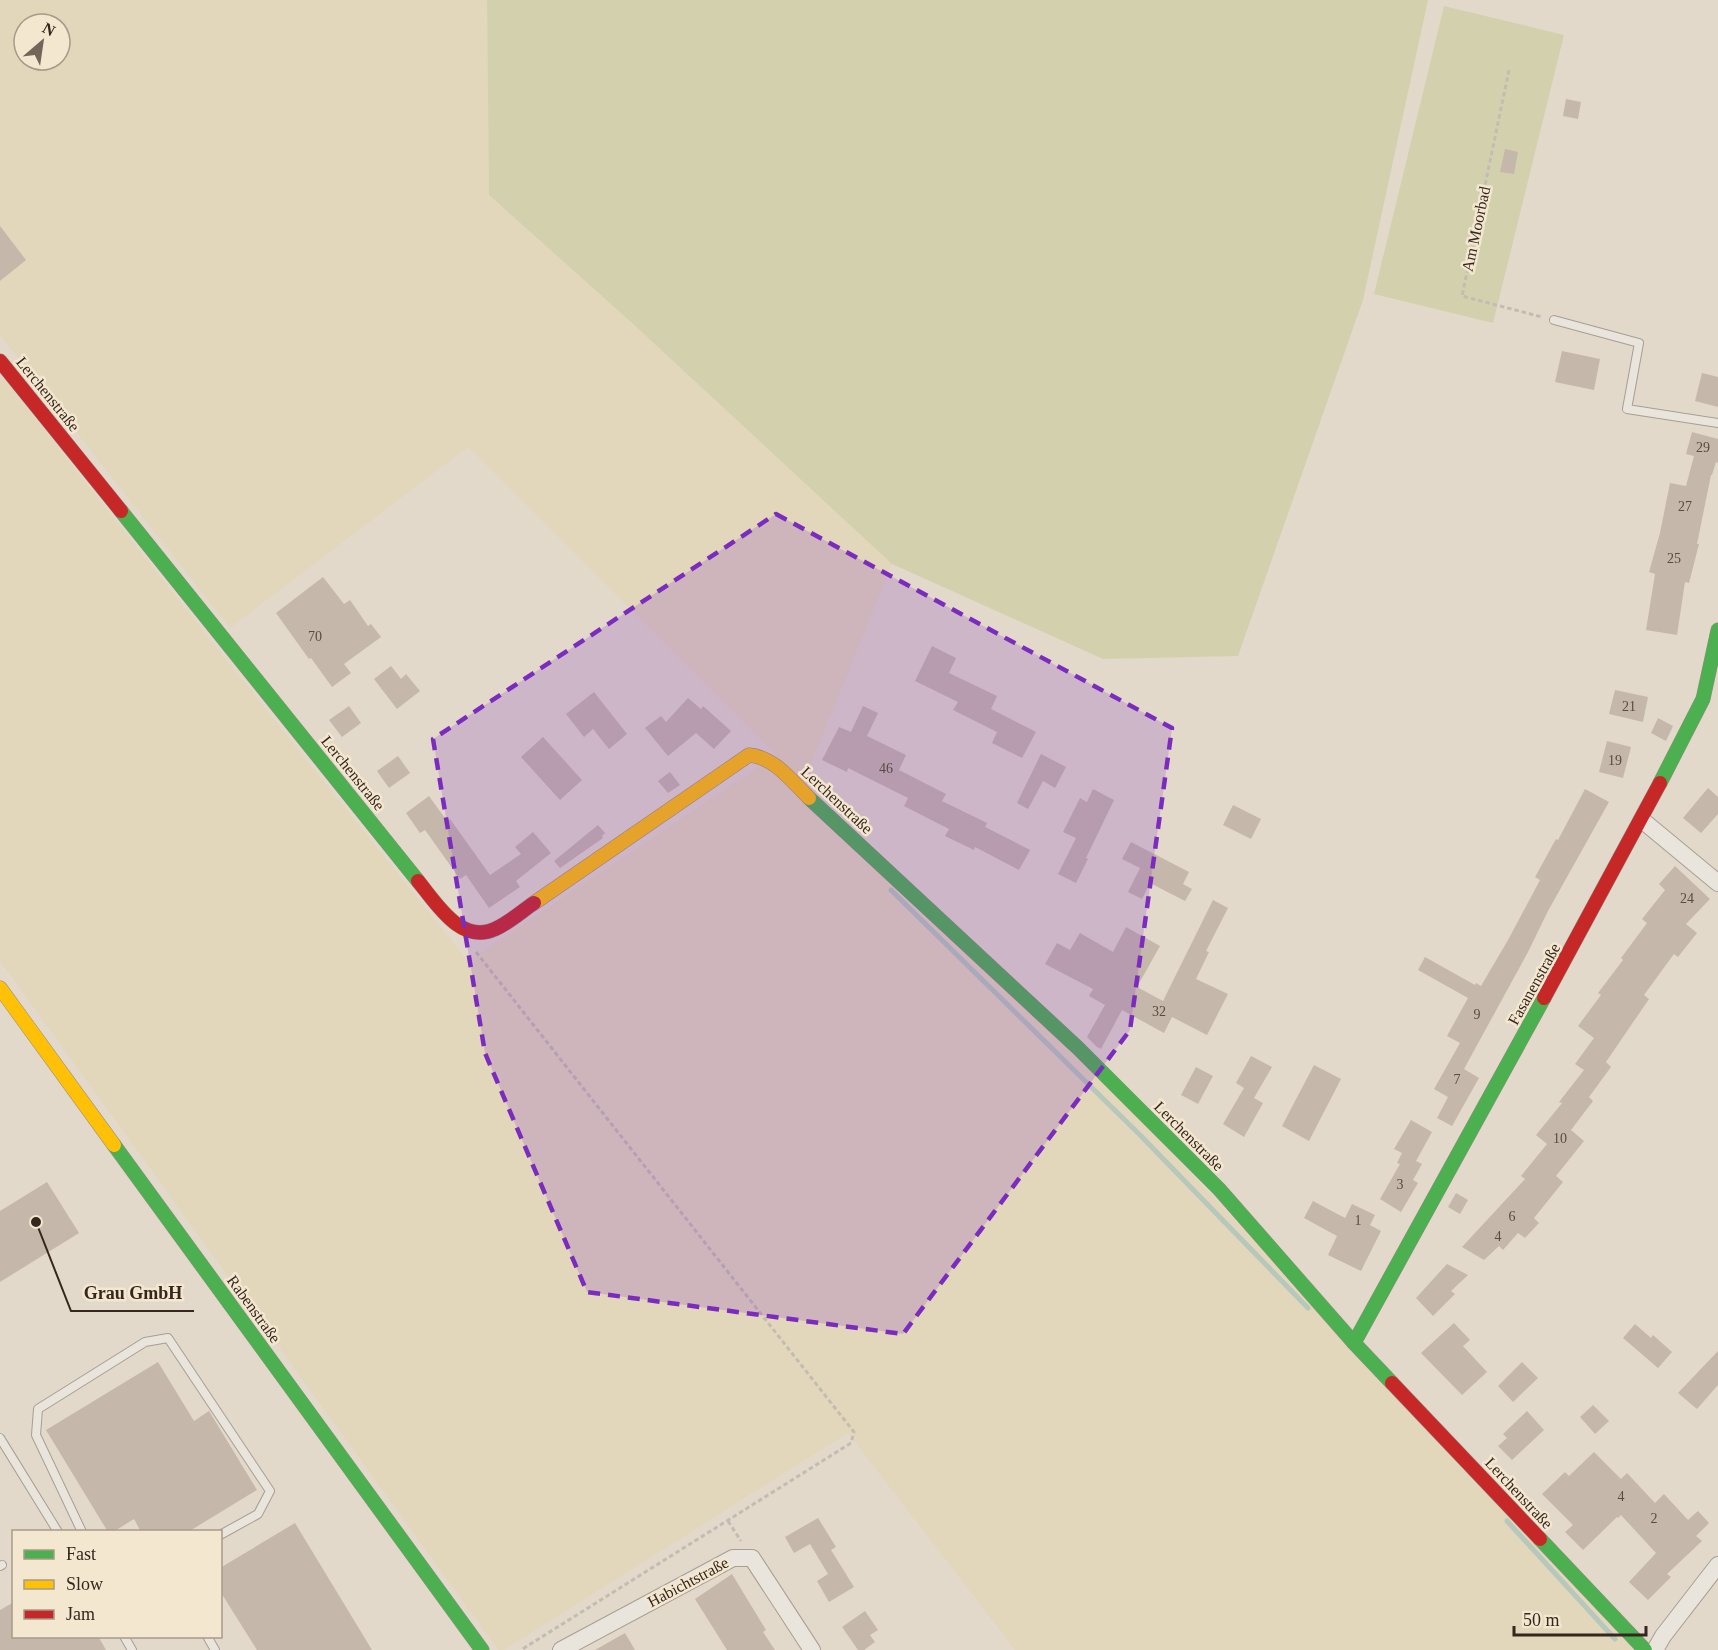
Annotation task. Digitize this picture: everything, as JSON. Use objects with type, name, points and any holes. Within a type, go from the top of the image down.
[{"type":"street","name":"Lerchenstraße","points":[[0,361],[450,920],[471,932],[494,930],[749,755],[760,756],[772,763],[1078,1048],[1219,1189],[1354,1343],[1645,1650]]},
{"type":"street","name":"Fasanenstraße","points":[[1354,1343],[1642,820],[1703,699],[1718,630]]},
{"type":"street","points":[[1642,820],[1718,883]]},
{"type":"street","name":"Rabenstraße","points":[[0,988],[482,1650]]},
{"type":"street","name":"Habichtstraße","points":[[561,1650],[733,1558],[752,1558],[812,1650]]},
{"type":"street","points":[[1655,1650],[1663,1636],[1718,1564]]},
{"type":"lane","points":[[1554,320],[1639,343],[1628,409],[1718,423]]},
{"type":"lane","points":[[81,1530],[36,1435],[38,1409],[145,1342],[168,1338],[270,1491],[258,1514],[222,1534]]},
{"type":"lane","points":[[0,1438],[57,1530]]},
{"type":"path","name":"Am Moorbad","points":[[1509,70],[1462,296],[1554,320]]},
{"type":"path","points":[[472,948],[854,1432],[851,1443],[521,1650]]},
{"type":"highlighted area","points":[[776,514],[1172,728],[1130,1030],[903,1334],[587,1292],[485,1053],[433,739]]},
{"type":"shaded area","points":[[0,0],[487,0],[489,195],[632,323],[892,564],[803,783],[1079,1053],[1634,1650],[1015,1650],[848,1433],[504,1650],[498,1650],[0,961],[0,374],[468,961],[776,755],[468,447],[230,628],[0,335]]},
{"type":"shaded area","points":[[487,0],[1428,0],[1363,300],[1238,656],[1103,659],[892,564],[632,323],[489,195]]},
{"type":"shaded area","points":[[1444,6],[1564,35],[1493,323],[1374,294]]},
{"type":"building","points":[[1566,99],[1581,102],[1578,119],[1563,116]]},
{"type":"building","points":[[1505,149],[1518,152],[1514,174],[1500,172]]},
{"type":"building","points":[[0,226],[26,260],[0,281]]},
{"type":"building","points":[[1562,351],[1600,359],[1594,390],[1555,382]]},
{"type":"building","points":[[1702,373],[1718,377],[1718,407],[1695,401]]},
{"type":"building","points":[[1692,432],[1718,439],[1718,463],[1716,462],[1711,475],[1697,544],[1699,544],[1689,583],[1685,582],[1677,635],[1646,630],[1655,574],[1649,572],[1670,483],[1686,486],[1694,456],[1686,454]]},
{"type":"building","points":[[323,577],[344,604],[350,600],[368,626],[371,624],[381,637],[344,664],[351,673],[332,687],[276,613]]},
{"type":"building","points":[[932,646],[956,658],[949,673],[997,696],[991,709],[1036,732],[1022,758],[992,743],[997,732],[953,710],[958,702],[915,681]]},
{"type":"building","points":[[391,666],[401,679],[406,674],[420,691],[397,709],[374,679]]},
{"type":"building","points":[[1615,690],[1648,697],[1643,722],[1609,714]]},
{"type":"building","points":[[594,692],[627,734],[609,749],[593,729],[584,737],[566,714]]},
{"type":"building","points":[[688,698],[701,709],[703,706],[731,731],[714,749],[696,733],[668,756],[645,728],[661,716],[666,722]]},
{"type":"building","points":[[349,706],[361,723],[342,737],[329,720]]},
{"type":"building","points":[[863,706],[878,713],[867,736],[906,755],[899,770],[946,794],[942,801],[987,823],[985,827],[1030,850],[1019,870],[975,847],[974,850],[945,836],[949,829],[904,806],[908,798],[848,768],[847,772],[822,760],[839,727],[851,732]]},
{"type":"building","points":[[1658,718],[1673,726],[1666,741],[1651,733]]},
{"type":"building","points":[[543,737],[582,780],[560,800],[521,757]]},
{"type":"building","points":[[1607,741],[1631,747],[1623,778],[1599,772]]},
{"type":"building","points":[[1041,754],[1066,767],[1055,788],[1043,781],[1028,809],[1017,803]]},
{"type":"building","points":[[398,756],[410,773],[389,788],[377,771]]},
{"type":"building","points":[[670,772],[680,785],[668,793],[658,781]]},
{"type":"building","points":[[1708,788],[1718,797],[1718,814],[1701,833],[1683,818]]},
{"type":"building","points":[[1093,789],[1114,800],[1076,883],[1058,874],[1076,838],[1063,832],[1080,798],[1087,802]]},
{"type":"building","points":[[1585,789],[1609,802],[1464,1069],[1479,1078],[1452,1126],[1437,1118],[1448,1097],[1434,1089],[1460,1043],[1447,1036],[1468,998],[1418,970],[1425,957],[1475,985],[1476,983],[1481,986],[1540,880],[1535,877]]},
{"type":"building","points":[[429,796],[447,821],[450,819],[490,875],[521,854],[515,847],[533,832],[551,853],[516,881],[520,887],[489,908],[466,875],[460,879],[425,830],[420,833],[406,813]]},
{"type":"building","points":[[1233,805],[1261,819],[1251,839],[1223,825]]},
{"type":"building","points":[[598,825],[605,833],[603,838],[560,868],[554,861]]},
{"type":"building","points":[[1131,842],[1189,872],[1183,884],[1192,889],[1185,901],[1150,883],[1142,899],[1128,892],[1140,868],[1122,859]]},
{"type":"building","points":[[1675,866],[1710,899],[1686,924],[1697,933],[1678,957],[1674,954],[1644,995],[1649,999],[1606,1062],[1611,1067],[1589,1097],[1593,1101],[1571,1130],[1584,1141],[1556,1176],[1563,1182],[1534,1218],[1539,1223],[1525,1238],[1518,1233],[1503,1250],[1499,1246],[1484,1260],[1462,1247],[1525,1179],[1521,1176],[1547,1144],[1536,1135],[1562,1103],[1559,1102],[1584,1070],[1575,1064],[1594,1038],[1578,1026],[1601,995],[1598,993],[1623,960],[1621,958],[1647,923],[1642,919],[1665,890],[1659,884]]},
{"type":"building","points":[[1213,900],[1228,908],[1206,951],[1209,952],[1196,979],[1228,994],[1207,1035],[1172,1017],[1164,1033],[1122,1010],[1101,1049],[1097,1047],[1087,1037],[1105,1005],[1089,996],[1093,989],[1045,964],[1057,943],[1070,950],[1080,933],[1113,952],[1126,927],[1160,946],[1137,987],[1163,1001]]},
{"type":"building","points":[[1251,1056],[1272,1067],[1254,1098],[1263,1103],[1244,1137],[1223,1124],[1244,1088],[1236,1083]]},
{"type":"building","points":[[1314,1065],[1341,1079],[1309,1141],[1282,1126]]},
{"type":"building","points":[[1196,1067],[1213,1076],[1198,1104],[1181,1095]]},
{"type":"building","points":[[1411,1120],[1432,1132],[1416,1161],[1422,1164],[1413,1180],[1418,1183],[1401,1212],[1380,1199],[1400,1164],[1397,1163],[1402,1153],[1394,1149]]},
{"type":"building","points":[[47,1182],[79,1233],[0,1282],[0,1211]]},
{"type":"building","points":[[1456,1193],[1468,1200],[1460,1214],[1448,1207]]},
{"type":"building","points":[[1313,1201],[1345,1218],[1352,1204],[1375,1215],[1370,1225],[1381,1231],[1361,1271],[1328,1255],[1337,1236],[1304,1218]]},
{"type":"building","points":[[1447,1264],[1468,1275],[1451,1291],[1455,1294],[1433,1316],[1416,1298]]},
{"type":"building","points":[[1454,1323],[1470,1340],[1463,1346],[1487,1372],[1462,1395],[1421,1353]]},
{"type":"building","points":[[1635,1324],[1651,1338],[1653,1335],[1672,1352],[1658,1368],[1623,1338]]},
{"type":"building","points":[[1718,1351],[1718,1385],[1697,1409],[1678,1393]]},
{"type":"building","points":[[158,1362],[194,1421],[209,1411],[257,1490],[191,1530],[140,1530],[134,1519],[116,1530],[107,1530],[46,1430]]},
{"type":"building","points":[[1522,1362],[1538,1378],[1513,1402],[1498,1386]]},
{"type":"building","points":[[1593,1405],[1609,1421],[1595,1434],[1580,1417]]},
{"type":"building","points":[[1527,1411],[1544,1430],[1512,1460],[1498,1446],[1507,1438],[1503,1434]]},
{"type":"building","points":[[1594,1452],[1621,1479],[1627,1473],[1655,1503],[1664,1494],[1688,1520],[1698,1511],[1709,1523],[1696,1536],[1702,1541],[1667,1574],[1671,1577],[1648,1600],[1629,1582],[1656,1553],[1621,1515],[1583,1550],[1565,1532],[1573,1525],[1542,1494],[1565,1472],[1569,1476]]},
{"type":"building","points":[[818,1518],[836,1547],[831,1550],[854,1587],[829,1602],[817,1581],[828,1574],[810,1544],[794,1553],[785,1537]]},
{"type":"building","points":[[295,1523],[372,1650],[257,1650],[222,1594],[222,1567]]},
{"type":"building","points":[[732,1574],[766,1630],[763,1632],[775,1650],[727,1650],[695,1599]]},
{"type":"building","points":[[12,1603],[12,1638],[99,1638],[106,1650],[0,1650],[0,1610]]},
{"type":"building","points":[[865,1611],[878,1630],[870,1635],[875,1642],[864,1650],[858,1650],[842,1627]]},
{"type":"building","points":[[625,1633],[635,1650],[595,1650]]},
{"type":"waterway","points":[[891,890],[1141,1136],[1308,1308]]},
{"type":"waterway","points":[[1507,1521],[1615,1639]]},
{"type":"traffic: fast","points":[[121,511],[418,881]]},
{"type":"traffic: fast","points":[[1660,783],[1703,699],[1718,630]]},
{"type":"traffic: fast","points":[[809,798],[1078,1048],[1219,1189],[1392,1383]]},
{"type":"traffic: fast","points":[[1354,1343],[1544,998]]},
{"type":"traffic: fast","points":[[114,1145],[482,1650]]},
{"type":"traffic: fast","points":[[1540,1539],[1645,1650]]},
{"type":"traffic: slow","points":[[534,903],[749,755],[767,760],[774,765],[809,798]]},
{"type":"traffic: slow","points":[[0,988],[114,1145]]},
{"type":"traffic: jam","points":[[0,361],[121,511]]},
{"type":"traffic: jam","points":[[1544,998],[1660,783]]},
{"type":"traffic: jam","points":[[418,881],[441,910],[460,927],[471,931],[483,932],[495,929],[534,903]]},
{"type":"traffic: jam","points":[[1392,1383],[1540,1539]]},
{"type":"place","name":"Grau GmbH","points":[[36,1222]]}]
